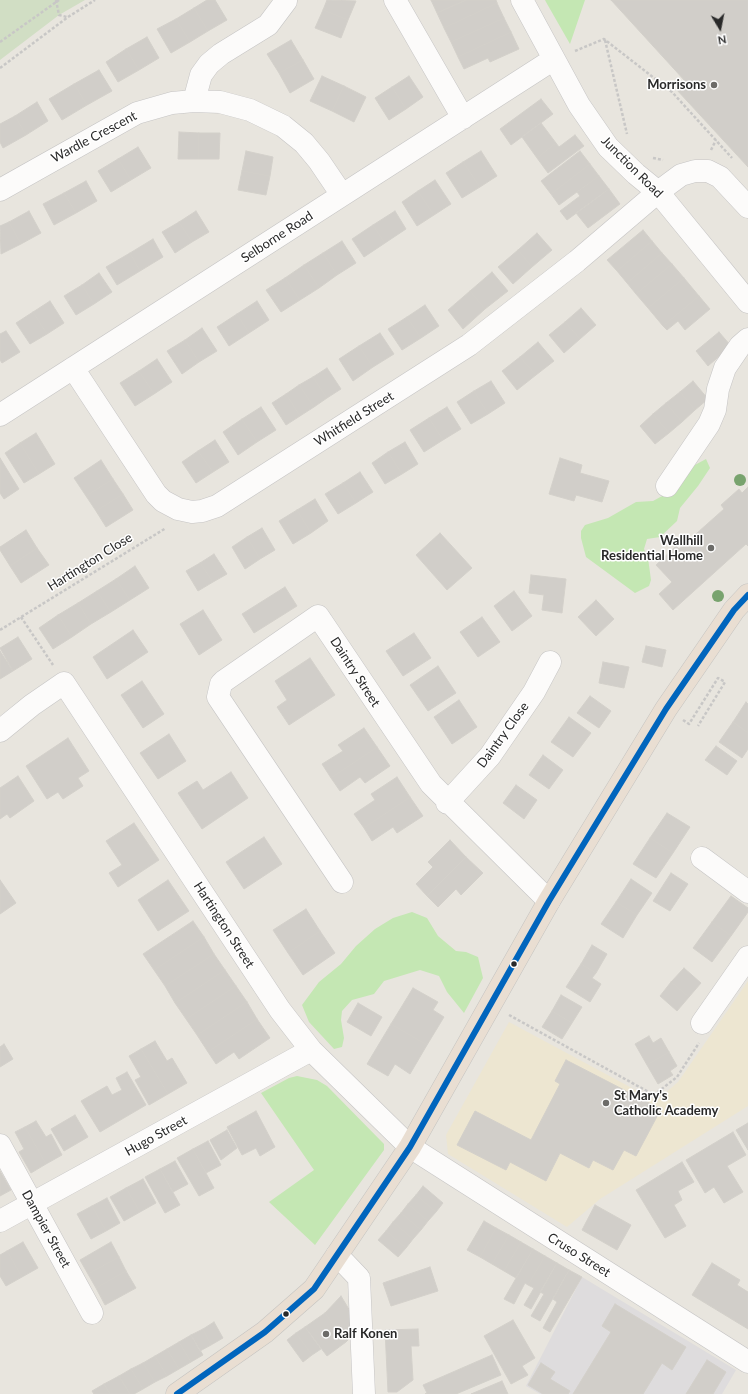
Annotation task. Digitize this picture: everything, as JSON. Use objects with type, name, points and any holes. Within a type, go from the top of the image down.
[{"type":"highway","points":[[177,1394],[265,1332],[314,1289],[410,1147],[549,901],[666,709],[734,610],[748,594]]},
{"type":"street","points":[[395,0],[463,118]]},
{"type":"street","name":"Junction Road","points":[[522,0],[579,105],[608,147],[636,174],[658,192],[748,302]]},
{"type":"street","points":[[194,101],[200,75],[209,64],[221,54],[268,25],[286,1]]},
{"type":"street","name":"Selborne Road","points":[[0,415],[554,59]]},
{"type":"street","name":"Wardle Crescent","points":[[0,190],[138,113],[172,103],[194,101],[220,102],[250,110],[282,126],[304,143],[319,161],[342,195]]},
{"type":"street","name":"Whitfield Street","points":[[73,368],[156,494],[170,505],[192,512],[202,511],[217,506],[469,345],[577,261],[658,192],[681,175],[695,171],[708,171],[720,177],[748,207]]},
{"type":"street","points":[[667,486],[709,424],[715,410],[718,389],[725,368],[740,346],[748,339]]},
{"type":"street","name":"Daintry Street","points":[[342,882],[218,697],[221,684],[224,681],[318,616],[431,784],[447,802],[549,901]]},
{"type":"street","name":"Daintry Close","points":[[447,802],[490,756],[534,692],[550,662]]},
{"type":"street","points":[[0,731],[32,705],[64,683]]},
{"type":"street","name":"Hartington Street","points":[[64,683],[280,1010],[311,1050],[410,1147]]},
{"type":"street","points":[[702,858],[748,892]]},
{"type":"street","points":[[702,1023],[748,958]]},
{"type":"street","name":"Hugo Street","points":[[0,1221],[311,1050]]},
{"type":"street","name":"Dampier Street","points":[[0,1146],[92,1313]]},
{"type":"street","name":"Cruso Street","points":[[410,1147],[748,1362]]},
{"type":"street","points":[[337,1255],[359,1278],[364,1394]]},
{"type":"path","points":[[0,42],[57,0],[59,15],[68,17]]},
{"type":"path","points":[[0,68],[68,17],[95,0]]},
{"type":"path","points":[[554,59],[604,39]]},
{"type":"path","points":[[604,39],[628,139]]},
{"type":"path","points":[[604,39],[672,92],[737,163]]},
{"type":"path","name":"Hartington Close","points":[[0,630],[192,512]]},
{"type":"path","points":[[21,617],[64,683]]},
{"type":"path","points":[[689,724],[718,678],[726,682],[698,726]]},
{"type":"path","points":[[490,1005],[654,1095],[677,1077],[701,1041],[702,1023]]},
{"type":"shaded area","name":"St Mary's Catholic Academy","points":[[748,981],[748,1106],[600,1199],[567,1227],[448,1154],[446,1135],[509,1022],[656,1101],[678,1082]]},
{"type":"shaded area","points":[[582,1277],[736,1370],[722,1394],[540,1394],[526,1386]]},
{"type":"green space","points":[[0,0],[85,0],[59,15],[0,60]]},
{"type":"green space","points":[[545,0],[585,0],[570,44],[546,2]]},
{"type":"green space","points":[[706,459],[710,468],[680,508],[677,521],[660,537],[647,539],[644,549],[648,558],[651,580],[649,586],[635,593],[586,557],[581,538],[581,531],[585,525],[608,518],[636,502],[653,501],[675,489],[693,466]]},
{"type":"green space","points":[[412,912],[427,918],[438,936],[456,951],[466,952],[478,957],[483,978],[464,1013],[447,992],[439,976],[420,970],[384,981],[374,994],[352,1000],[342,1011],[341,1020],[344,1038],[342,1047],[334,1049],[309,1022],[302,1005],[319,982],[341,964],[356,946],[375,929],[393,918]]},
{"type":"green space","points":[[297,1076],[317,1080],[327,1086],[384,1144],[384,1150],[315,1245],[269,1202],[314,1170],[261,1093],[289,1078]]},
{"type":"building","points":[[207,0],[215,0],[227,20],[208,31],[194,8]]},
{"type":"building","points":[[327,0],[356,1],[348,20],[323,10]]},
{"type":"building","points":[[431,0],[466,0],[437,13]]},
{"type":"building","points":[[466,0],[496,0],[497,3],[444,28],[437,13]]},
{"type":"building","name":"Morrisons","points":[[611,0],[748,0],[748,167],[676,89],[685,81]]},
{"type":"building","points":[[497,3],[504,18],[451,42],[444,28]]},
{"type":"building","points":[[194,8],[208,31],[190,42],[176,19]]},
{"type":"building","points":[[323,10],[348,20],[341,38],[315,28]]},
{"type":"building","points":[[504,18],[511,32],[458,57],[451,42]]},
{"type":"building","points":[[176,19],[190,42],[171,53],[157,29]]},
{"type":"building","points":[[511,32],[519,49],[490,62],[488,58],[464,69],[458,57]]},
{"type":"building","points":[[147,37],[159,58],[139,70],[126,49]]},
{"type":"building","points":[[291,40],[303,60],[279,73],[267,54]]},
{"type":"building","points":[[126,49],[139,70],[118,82],[106,62]]},
{"type":"building","points":[[303,60],[314,79],[290,93],[279,73]]},
{"type":"building","points":[[99,70],[112,91],[87,105],[74,84]]},
{"type":"building","points":[[322,76],[344,86],[332,111],[310,101]]},
{"type":"building","points":[[409,76],[423,97],[406,109],[392,87]]},
{"type":"building","points":[[74,84],[87,105],[62,120],[49,99]]},
{"type":"building","points":[[344,86],[366,97],[354,122],[332,111]]},
{"type":"building","points":[[392,87],[406,109],[389,120],[375,98]]},
{"type":"building","points":[[541,99],[553,114],[511,145],[500,129]]},
{"type":"building","points":[[37,102],[48,121],[26,135],[15,116]]},
{"type":"building","points":[[15,116],[26,135],[3,148],[0,142],[0,124]]},
{"type":"building","points":[[541,123],[556,143],[537,158],[522,137]]},
{"type":"building","points":[[179,132],[199,133],[198,159],[178,159]]},
{"type":"building","points":[[199,133],[220,133],[219,159],[198,159]]},
{"type":"building","points":[[575,135],[584,146],[548,173],[537,158],[556,143],[559,147]]},
{"type":"building","points":[[138,147],[151,168],[131,180],[118,159]]},
{"type":"building","points":[[246,151],[273,157],[270,176],[242,171]]},
{"type":"building","points":[[481,151],[497,176],[480,187],[463,162]]},
{"type":"building","points":[[580,151],[590,164],[551,194],[541,181]]},
{"type":"building","points":[[118,159],[131,180],[111,192],[98,171]]},
{"type":"building","points":[[463,162],[480,187],[462,198],[446,173]]},
{"type":"building","points":[[590,164],[599,176],[559,205],[551,194]]},
{"type":"building","points":[[242,171],[270,176],[266,195],[238,190]]},
{"type":"building","points":[[599,176],[609,189],[567,220],[560,211],[580,196],[577,192]]},
{"type":"building","points":[[435,180],[451,204],[434,215],[418,191]]},
{"type":"building","points":[[86,181],[97,201],[76,213],[64,193]]},
{"type":"building","points":[[609,189],[620,204],[588,228],[576,213]]},
{"type":"building","points":[[418,191],[434,215],[417,226],[402,202]]},
{"type":"building","points":[[64,193],[76,213],[54,225],[43,204]]},
{"type":"building","points":[[29,211],[41,233],[21,244],[9,222]]},
{"type":"building","points":[[196,211],[209,232],[192,242],[179,222]]},
{"type":"building","points":[[395,211],[406,229],[385,243],[373,225]]},
{"type":"building","points":[[9,222],[21,244],[1,254],[0,226]]},
{"type":"building","points":[[179,222],[192,242],[175,253],[162,232]]},
{"type":"building","points":[[373,225],[385,243],[364,257],[352,239]]},
{"type":"building","points":[[643,230],[652,241],[617,271],[607,260]]},
{"type":"building","points":[[537,233],[552,250],[532,267],[518,250]]},
{"type":"building","points":[[153,239],[163,257],[140,271],[130,253]]},
{"type":"building","points":[[342,241],[356,263],[337,275],[323,253]]},
{"type":"building","points":[[652,241],[662,253],[627,283],[617,271]]},
{"type":"building","points":[[518,250],[532,267],[513,284],[498,267]]},
{"type":"building","points":[[130,253],[140,271],[117,285],[106,267]]},
{"type":"building","points":[[323,253],[337,275],[319,288],[304,265]]},
{"type":"building","points":[[662,253],[672,264],[636,294],[627,283]]},
{"type":"building","points":[[672,264],[684,278],[648,308],[636,294]]},
{"type":"building","points":[[304,265],[319,288],[300,300],[285,278]]},
{"type":"building","points":[[492,272],[508,291],[485,309],[470,291]]},
{"type":"building","points":[[99,273],[112,292],[94,304],[82,285]]},
{"type":"building","points":[[285,278],[300,300],[281,312],[266,290]]},
{"type":"building","points":[[684,278],[699,296],[663,326],[648,308]]},
{"type":"building","points":[[82,285],[94,304],[76,315],[64,296]]},
{"type":"building","points":[[470,291],[485,309],[463,329],[448,310]]},
{"type":"building","points":[[699,296],[710,309],[685,330],[678,321],[667,330],[663,326]]},
{"type":"building","points":[[50,301],[64,323],[47,334],[33,312]]},
{"type":"building","points":[[257,301],[269,320],[249,333],[237,314]]},
{"type":"building","points":[[425,305],[439,326],[421,338],[407,317]]},
{"type":"building","points":[[581,308],[596,325],[580,339],[565,322]]},
{"type":"building","points":[[33,312],[47,334],[30,344],[16,323]]},
{"type":"building","points":[[237,314],[249,333],[229,346],[217,327]]},
{"type":"building","points":[[407,317],[421,338],[402,350],[388,329]]},
{"type":"building","points":[[565,322],[580,339],[564,353],[549,335]]},
{"type":"building","points":[[202,328],[217,351],[199,362],[185,340]]},
{"type":"building","points":[[6,331],[20,352],[2,363],[0,360],[0,334]]},
{"type":"building","points":[[719,332],[731,346],[708,366],[696,351]]},
{"type":"building","points":[[380,333],[394,354],[373,367],[359,346]]},
{"type":"building","points":[[185,340],[199,362],[182,374],[167,351]]},
{"type":"building","points":[[538,342],[554,361],[536,375],[520,357]]},
{"type":"building","points":[[359,346],[373,367],[353,381],[339,359]]},
{"type":"building","points":[[520,357],[536,375],[517,390],[502,371]]},
{"type":"building","points":[[157,359],[172,382],[154,394],[139,371]]},
{"type":"building","points":[[327,368],[341,389],[327,398],[313,377]]},
{"type":"building","points":[[139,371],[154,394],[135,406],[120,383]]},
{"type":"building","points":[[313,377],[327,398],[314,407],[299,385]]},
{"type":"building","points":[[491,381],[505,403],[488,414],[474,391]]},
{"type":"building","points":[[693,381],[708,399],[695,410],[680,392]]},
{"type":"building","points":[[299,385],[314,407],[300,416],[286,394]]},
{"type":"building","points":[[474,391],[488,414],[471,424],[457,402]]},
{"type":"building","points":[[680,392],[695,410],[682,422],[666,403]]},
{"type":"building","points":[[286,394],[300,416],[286,425],[272,403]]},
{"type":"building","points":[[666,403],[682,422],[669,433],[653,414]]},
{"type":"building","points":[[261,407],[276,430],[257,442],[242,419]]},
{"type":"building","points":[[447,407],[461,429],[443,440],[429,418]]},
{"type":"building","points":[[653,414],[669,433],[655,444],[640,426]]},
{"type":"building","points":[[429,418],[443,440],[424,452],[410,430]]},
{"type":"building","points":[[242,419],[257,442],[238,455],[223,432]]},
{"type":"building","points":[[36,433],[55,464],[39,474],[20,443]]},
{"type":"building","points":[[215,440],[229,462],[213,472],[198,451]]},
{"type":"building","points":[[405,442],[418,464],[402,474],[388,452]]},
{"type":"building","points":[[20,443],[39,474],[24,483],[5,453]]},
{"type":"building","points":[[198,451],[213,472],[196,483],[182,462]]},
{"type":"building","points":[[388,452],[402,474],[385,484],[372,463]]},
{"type":"building","points":[[0,458],[19,489],[4,499],[0,493]]},
{"type":"building","points":[[560,458],[582,465],[580,473],[609,481],[602,502],[576,495],[574,501],[549,494]]},
{"type":"building","points":[[101,460],[113,479],[86,496],[74,478]]},
{"type":"building","points":[[360,472],[373,492],[356,503],[343,483]]},
{"type":"building","points":[[113,479],[123,494],[96,511],[86,496]]},
{"type":"building","points":[[343,483],[356,503],[338,514],[325,494]]},
{"type":"building","name":"Wallhill Residential Home","points":[[748,487],[748,546],[746,544],[673,610],[659,594],[672,582],[656,565],[676,546],[679,549],[724,509],[721,505],[739,489],[742,493]]},
{"type":"building","points":[[123,494],[133,510],[106,527],[96,511]]},
{"type":"building","points":[[315,499],[328,521],[311,533],[297,510]]},
{"type":"building","points":[[297,510],[311,533],[293,544],[279,521]]},
{"type":"building","points":[[262,528],[275,550],[260,559],[247,537]]},
{"type":"building","points":[[26,530],[37,548],[10,566],[0,550],[0,547]]},
{"type":"building","points":[[440,533],[472,568],[447,590],[416,555]]},
{"type":"building","points":[[247,537],[260,559],[245,569],[232,547]]},
{"type":"building","points":[[37,548],[49,565],[21,583],[10,566]]},
{"type":"building","points":[[214,554],[227,574],[213,582],[200,563]]},
{"type":"building","points":[[200,563],[213,582],[198,591],[186,571]]},
{"type":"building","points":[[135,566],[149,588],[130,600],[116,579]]},
{"type":"building","points":[[531,575],[566,579],[562,613],[542,610],[544,595],[529,593]]},
{"type":"building","points":[[116,579],[130,600],[111,612],[97,591]]},
{"type":"building","points":[[285,587],[297,606],[254,633],[242,614]]},
{"type":"building","points":[[97,591],[111,612],[91,624],[78,603]]},
{"type":"building","points":[[514,591],[532,616],[512,631],[494,606]]},
{"type":"building","points":[[596,600],[614,619],[596,636],[578,617]]},
{"type":"building","points":[[78,603],[91,624],[72,637],[58,615]]},
{"type":"building","points":[[203,610],[222,640],[199,655],[180,624]]},
{"type":"building","points":[[58,615],[72,637],[53,649],[39,628]]},
{"type":"building","points":[[482,617],[500,642],[478,657],[460,632]]},
{"type":"building","points":[[133,630],[148,652],[107,679],[93,657]]},
{"type":"building","points":[[414,633],[431,658],[403,676],[386,651]]},
{"type":"building","points":[[18,637],[32,659],[13,671],[0,648]]},
{"type":"building","points":[[646,646],[666,650],[662,667],[642,662]]},
{"type":"building","points":[[0,651],[13,671],[0,679]]},
{"type":"building","points":[[310,658],[335,695],[289,725],[277,707],[287,700],[275,681]]},
{"type":"building","points":[[603,662],[629,667],[624,688],[599,683]]},
{"type":"building","points":[[438,666],[456,693],[428,711],[410,685]]},
{"type":"building","points":[[142,681],[164,714],[143,728],[121,695]]},
{"type":"building","points":[[590,696],[611,711],[599,728],[577,713]]},
{"type":"building","points":[[459,700],[477,727],[452,744],[434,717]]},
{"type":"building","points":[[746,702],[748,704],[748,733],[733,722]]},
{"type":"building","points":[[569,717],[591,733],[573,757],[551,742]]},
{"type":"building","points":[[733,722],[748,733],[748,749],[742,758],[719,742]]},
{"type":"building","points":[[364,728],[377,747],[331,778],[322,764],[343,751],[338,745]]},
{"type":"building","points":[[169,734],[186,761],[158,779],[140,753]]},
{"type":"building","points":[[68,738],[89,771],[78,778],[83,786],[63,799],[58,792],[47,799],[26,766]]},
{"type":"building","points":[[716,746],[737,761],[727,775],[705,760]]},
{"type":"building","points":[[377,747],[390,766],[365,783],[360,777],[340,791],[331,778]]},
{"type":"building","points":[[543,755],[563,770],[549,789],[529,775]]},
{"type":"building","points":[[231,772],[248,798],[202,829],[178,793],[197,781],[203,790]]},
{"type":"building","points":[[18,776],[34,801],[10,818],[7,814],[0,819],[0,788]]},
{"type":"building","points":[[397,777],[410,797],[364,828],[354,814],[375,800],[371,794]]},
{"type":"building","points":[[516,785],[537,800],[524,819],[503,803]]},
{"type":"building","points":[[410,797],[423,816],[397,833],[393,827],[372,841],[364,828]]},
{"type":"building","points":[[667,813],[690,827],[673,853],[650,838]]},
{"type":"building","points":[[134,823],[159,860],[118,887],[109,873],[122,865],[106,841]]},
{"type":"building","points":[[264,837],[282,864],[244,889],[226,862]]},
{"type":"building","points":[[650,838],[673,853],[656,878],[633,864]]},
{"type":"building","points":[[450,840],[466,857],[427,896],[416,884],[433,867],[428,862]]},
{"type":"building","points":[[466,857],[483,873],[461,895],[456,889],[438,907],[427,896]]},
{"type":"building","points":[[671,873],[688,884],[670,911],[653,901]]},
{"type":"building","points":[[631,879],[652,893],[637,915],[616,902]]},
{"type":"building","points":[[0,880],[16,903],[0,914]]},
{"type":"building","points":[[168,880],[189,911],[158,931],[138,900]]},
{"type":"building","points":[[731,896],[748,908],[748,912],[731,936],[712,922]]},
{"type":"building","points":[[616,902],[637,915],[623,938],[601,924]]},
{"type":"building","points":[[306,909],[320,931],[288,953],[273,930]]},
{"type":"building","points":[[193,921],[204,937],[154,970],[143,954]]},
{"type":"building","points":[[712,922],[731,936],[712,962],[693,948]]},
{"type":"building","points":[[320,931],[335,953],[303,975],[288,953]]},
{"type":"building","points":[[204,937],[214,954],[165,986],[154,970]]},
{"type":"building","points":[[592,945],[607,954],[596,973],[581,964]]},
{"type":"building","points":[[214,954],[225,970],[175,1003],[165,986]]},
{"type":"building","points":[[581,964],[596,973],[592,978],[601,984],[590,1002],[566,987]]},
{"type":"building","points":[[684,968],[701,983],[689,997],[671,982]]},
{"type":"building","points":[[225,970],[236,986],[186,1019],[175,1003]]},
{"type":"building","points":[[671,982],[689,997],[677,1011],[660,996]]},
{"type":"building","points":[[236,986],[247,1002],[197,1035],[186,1019]]},
{"type":"building","points":[[413,988],[438,1002],[433,1010],[444,1017],[427,1045],[391,1024]]},
{"type":"building","points":[[561,995],[582,1007],[572,1023],[552,1011]]},
{"type":"building","points":[[247,1002],[257,1019],[208,1052],[197,1035]]},
{"type":"building","points":[[358,1003],[382,1017],[371,1036],[347,1022]]},
{"type":"building","points":[[552,1011],[572,1023],[562,1039],[542,1027]]},
{"type":"building","points":[[257,1019],[270,1038],[239,1059],[234,1052],[216,1064],[208,1052]]},
{"type":"building","points":[[391,1024],[427,1045],[410,1074],[395,1064],[388,1076],[367,1064]]},
{"type":"building","points":[[649,1036],[653,1043],[661,1038],[669,1052],[647,1065],[635,1044]]},
{"type":"building","points":[[155,1041],[167,1061],[172,1058],[187,1083],[168,1094],[141,1049]]},
{"type":"building","points":[[4,1044],[13,1059],[0,1067],[0,1047]]},
{"type":"building","points":[[141,1049],[168,1094],[149,1105],[135,1080],[141,1077],[129,1056]]},
{"type":"building","points":[[669,1052],[677,1066],[670,1071],[673,1075],[658,1084],[647,1065]]},
{"type":"building","points":[[566,1060],[661,1109],[636,1156],[624,1150],[613,1170],[593,1160],[589,1168],[560,1153],[546,1181],[510,1162],[506,1170],[457,1145],[475,1111],[531,1140],[560,1084],[555,1081]]},
{"type":"building","points":[[127,1072],[146,1105],[100,1132],[81,1101],[107,1086],[112,1095],[122,1090],[116,1078]]},
{"type":"building","points":[[256,1111],[275,1147],[260,1156],[256,1148],[242,1155],[227,1127]]},
{"type":"building","points":[[75,1115],[88,1137],[64,1151],[51,1129]]},
{"type":"building","points":[[36,1121],[46,1137],[51,1134],[62,1155],[46,1164],[25,1127]]},
{"type":"building","points":[[748,1123],[748,1150],[736,1130]]},
{"type":"building","points":[[25,1127],[46,1164],[31,1173],[19,1152],[24,1149],[15,1132]]},
{"type":"building","points":[[227,1130],[237,1148],[221,1160],[210,1140]]},
{"type":"building","points":[[733,1132],[746,1155],[727,1166],[743,1192],[724,1203],[714,1187],[705,1193],[686,1160]]},
{"type":"building","points":[[208,1141],[221,1165],[206,1173],[193,1149]]},
{"type":"building","points":[[193,1149],[214,1188],[199,1196],[177,1158]]},
{"type":"building","points":[[175,1161],[188,1184],[173,1192],[160,1169]]},
{"type":"building","points":[[682,1162],[694,1182],[678,1191],[682,1200],[674,1205],[686,1226],[665,1238],[636,1190]]},
{"type":"building","points":[[160,1169],[180,1205],[165,1213],[145,1177]]},
{"type":"building","points":[[0,1171],[11,1190],[0,1196]]},
{"type":"building","points":[[143,1179],[156,1203],[140,1212],[126,1188]]},
{"type":"building","points":[[423,1186],[443,1203],[436,1212],[416,1195]]},
{"type":"building","points":[[126,1188],[140,1212],[124,1221],[110,1197]]},
{"type":"building","points":[[416,1195],[436,1212],[428,1221],[408,1204]]},
{"type":"building","points":[[107,1198],[120,1223],[106,1231],[92,1206]]},
{"type":"building","points":[[408,1204],[428,1221],[421,1230],[401,1213]]},
{"type":"building","points":[[595,1205],[631,1225],[617,1250],[582,1230]]},
{"type":"building","points":[[92,1206],[106,1231],[91,1239],[77,1214]]},
{"type":"building","points":[[401,1213],[421,1230],[413,1239],[393,1222]]},
{"type":"building","points":[[484,1221],[496,1228],[480,1257],[467,1250]]},
{"type":"building","points":[[393,1222],[413,1239],[406,1248],[386,1231]]},
{"type":"building","points":[[496,1228],[509,1235],[492,1264],[480,1257]]},
{"type":"building","points":[[386,1231],[406,1248],[398,1257],[378,1240]]},
{"type":"building","points":[[509,1235],[521,1242],[504,1271],[492,1264]]},
{"type":"building","points":[[23,1242],[38,1268],[22,1277],[7,1251]]},
{"type":"building","points":[[111,1242],[119,1257],[88,1274],[80,1260]]},
{"type":"building","points":[[521,1242],[533,1249],[516,1278],[504,1271]]},
{"type":"building","points":[[533,1249],[545,1256],[528,1285],[525,1283],[514,1304],[504,1299]]},
{"type":"building","points":[[7,1251],[22,1277],[6,1286],[0,1276],[0,1255]]},
{"type":"building","points":[[545,1256],[557,1263],[531,1309],[524,1305],[534,1288],[528,1285]]},
{"type":"building","points":[[119,1257],[126,1271],[96,1288],[88,1274]]},
{"type":"building","points":[[557,1263],[569,1270],[540,1321],[531,1316],[544,1294],[540,1292]]},
{"type":"building","points":[[712,1263],[740,1280],[737,1285],[748,1292],[748,1329],[692,1295]]},
{"type":"building","points":[[430,1267],[438,1291],[391,1306],[383,1283]]},
{"type":"building","points":[[569,1270],[582,1277],[550,1332],[543,1328],[557,1302],[553,1299]]},
{"type":"building","points":[[126,1271],[136,1288],[105,1305],[96,1288]]},
{"type":"building","points":[[341,1296],[353,1316],[351,1337],[346,1342],[325,1313]]},
{"type":"building","points":[[615,1304],[686,1347],[672,1370],[662,1363],[643,1394],[573,1394],[611,1332],[602,1326]]},
{"type":"building","name":"Ralf Konen","points":[[325,1313],[346,1342],[327,1356],[305,1327]]},
{"type":"building","points":[[513,1320],[535,1358],[522,1366],[528,1375],[511,1384],[484,1336]]},
{"type":"building","points":[[214,1322],[223,1338],[211,1345],[203,1329]]},
{"type":"building","points":[[305,1327],[321,1349],[312,1355],[296,1333]]},
{"type":"building","points":[[203,1329],[211,1345],[200,1351],[191,1335]]},
{"type":"building","points":[[418,1329],[419,1346],[411,1346],[413,1380],[397,1392],[388,1392],[385,1330]]},
{"type":"building","points":[[296,1333],[312,1355],[303,1362],[287,1340]]},
{"type":"building","points":[[191,1335],[203,1355],[191,1362],[179,1342]]},
{"type":"building","points":[[179,1342],[191,1362],[179,1369],[167,1349]]},
{"type":"building","points":[[167,1349],[179,1369],[167,1376],[155,1356]]},
{"type":"building","points":[[492,1355],[501,1375],[456,1394],[425,1394],[427,1393],[423,1385]]},
{"type":"building","points":[[155,1356],[167,1376],[155,1382],[143,1363]]},
{"type":"building","points":[[707,1360],[726,1372],[713,1394],[686,1394]]},
{"type":"building","points":[[143,1363],[155,1382],[143,1389],[131,1369]]},
{"type":"building","points":[[541,1363],[555,1372],[550,1379],[570,1391],[568,1394],[543,1394],[528,1385]]},
{"type":"building","points":[[131,1369],[143,1389],[134,1394],[130,1394],[119,1376]]},
{"type":"building","points":[[119,1376],[130,1394],[110,1394],[104,1384]]},
{"type":"building","points":[[502,1381],[508,1394],[471,1394]]},
{"type":"building","points":[[104,1384],[110,1394],[94,1394],[92,1391]]},
{"type":"transit line","points":[[177,1394],[265,1332],[314,1289],[410,1147],[549,901],[666,709],[734,610],[748,595]]},
{"type":"place","name":"Morrisons","points":[[714,85]]},
{"type":"place","name":"Wallhill Residential Home","points":[[711,548]]},
{"type":"place","name":"St Mary's Catholic Academy","points":[[606,1103]]},
{"type":"place","name":"Ralf Konen","points":[[326,1334]]}]
